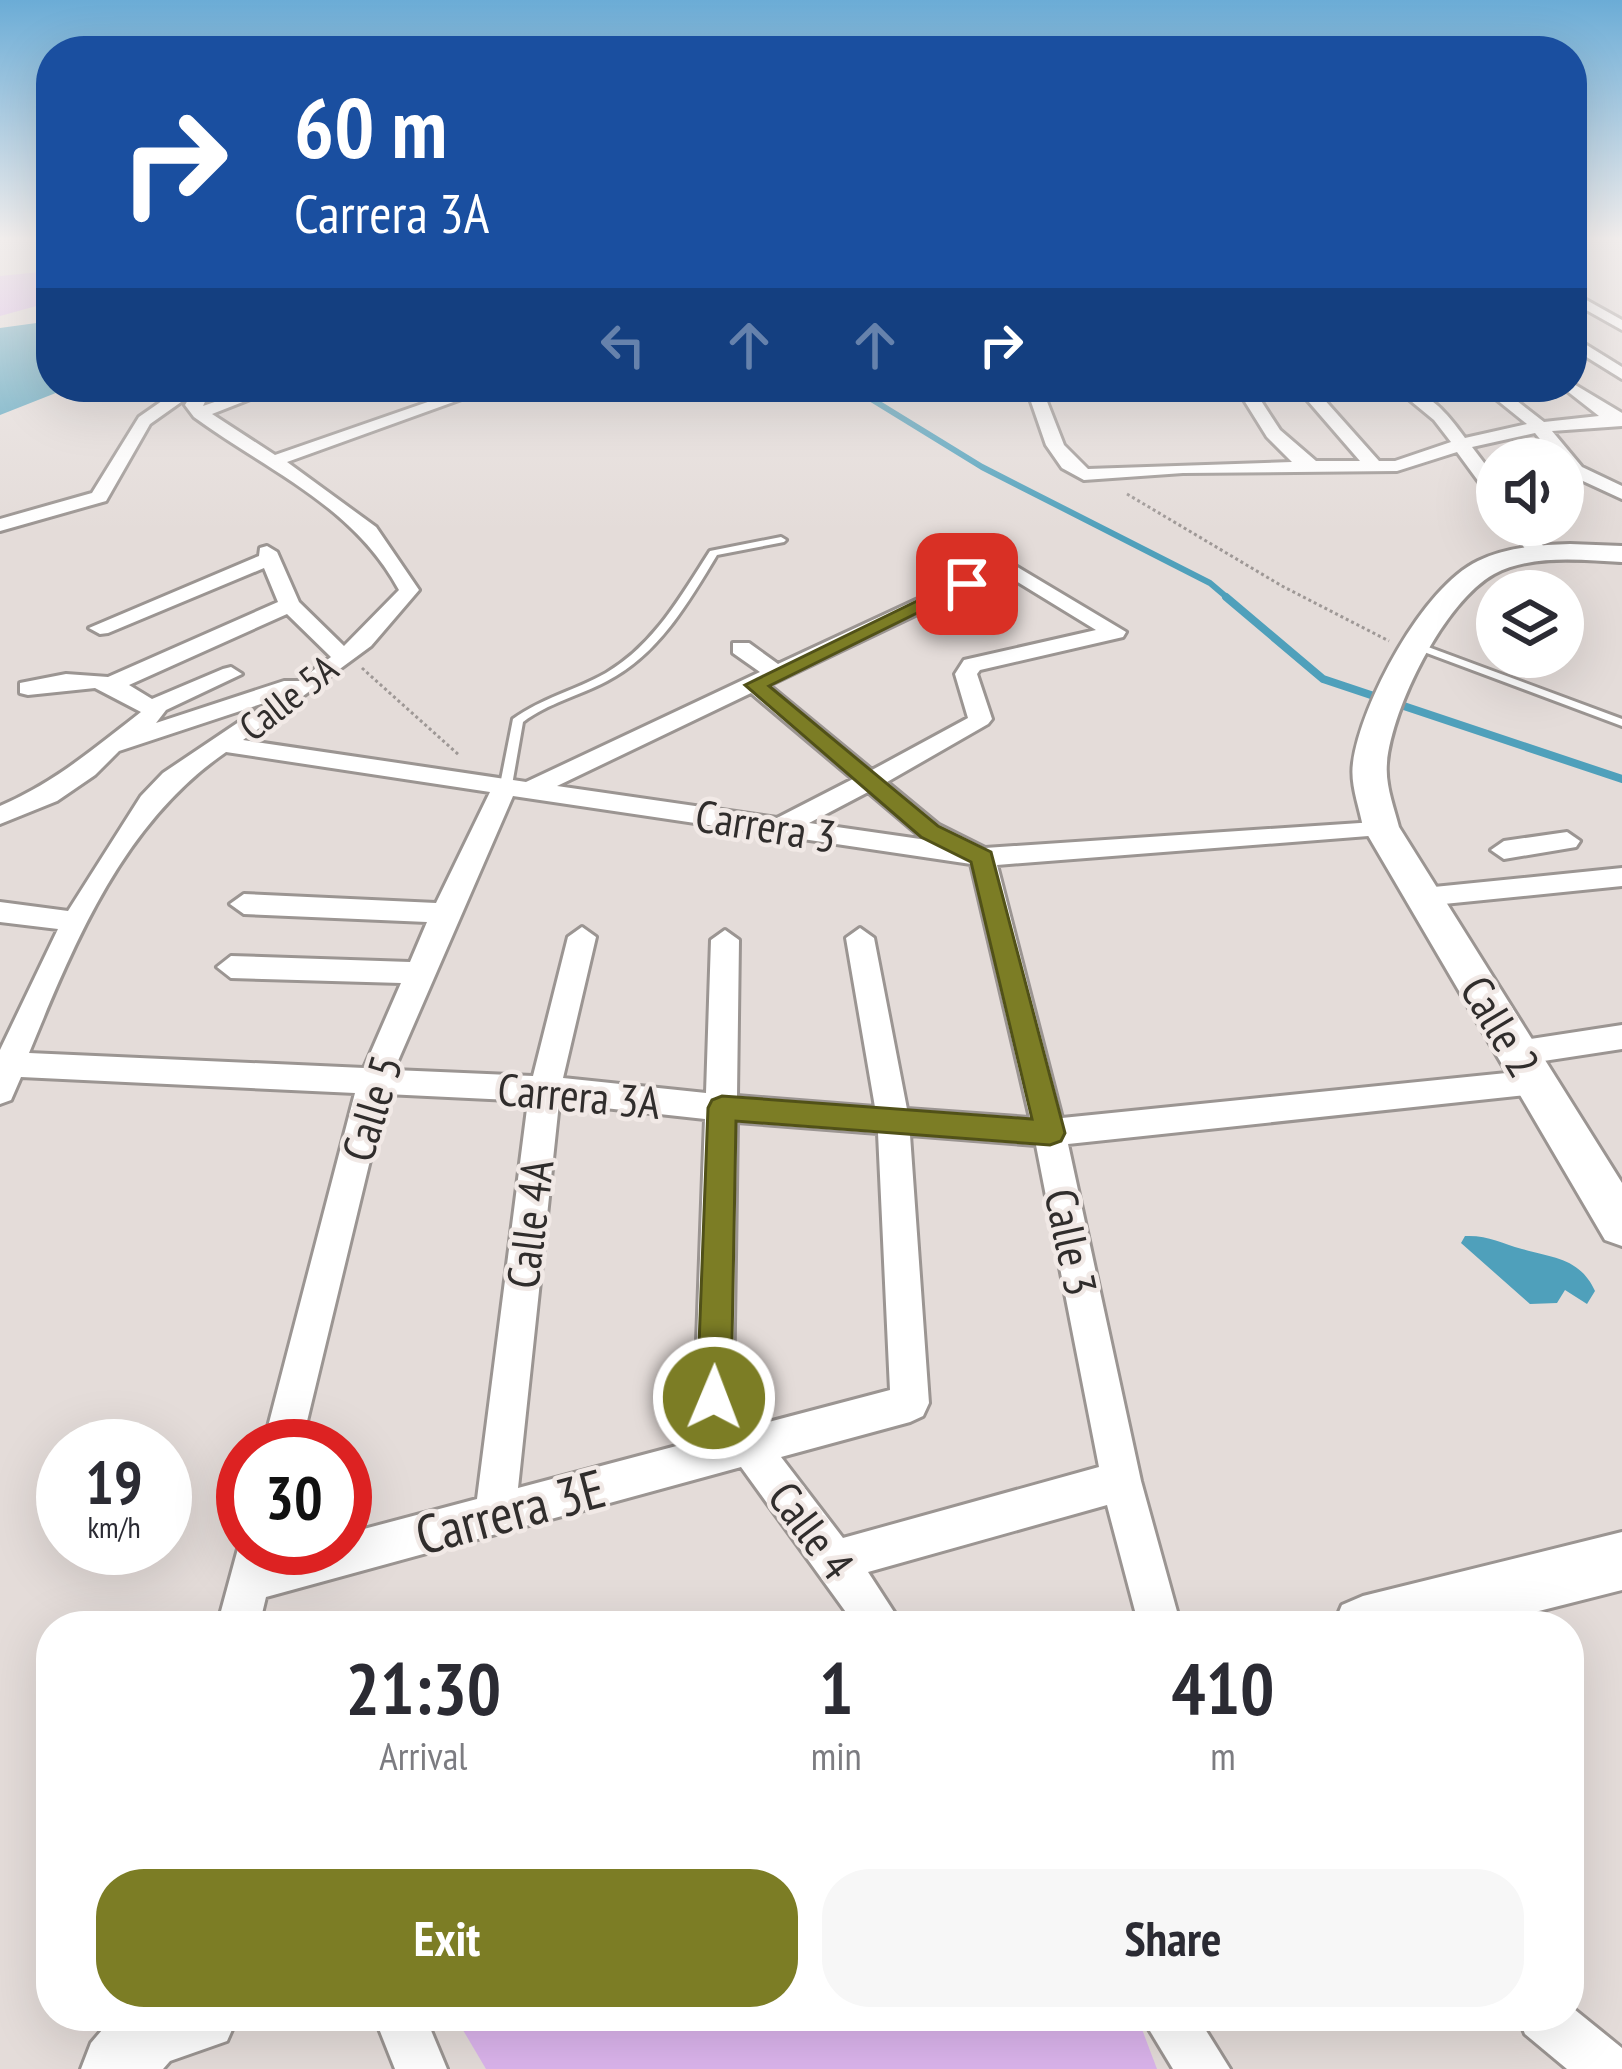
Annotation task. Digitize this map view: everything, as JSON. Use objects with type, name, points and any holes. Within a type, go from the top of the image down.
[{"type":"main road","points":[[1381,827],[1370,769],[1376,730],[1449,596],[1483,569],[1539,555],[1622,554]]},
{"type":"main road","name":"Calle 2","points":[[1381,827],[1622,1225]]},
{"type":"main road","points":[[1424,1611],[1622,1562]]},
{"type":"street","points":[[1599,337],[1622,374]]},
{"type":"street","points":[[1587,399],[1620,421]]},
{"type":"street","points":[[0,525],[99,497],[135,428],[164,402]]},
{"type":"street","points":[[195,402],[200,412],[229,402]]},
{"type":"street","points":[[278,460],[444,402]]},
{"type":"street","points":[[1040,402],[1054,445],[1084,475],[1183,468],[1397,466],[1462,442],[1537,426],[1620,421]]},
{"type":"street","points":[[1254,402],[1294,458],[1315,468]]},
{"type":"street","points":[[1317,402],[1375,467]]},
{"type":"street","points":[[1422,402],[1440,416],[1476,462]]},
{"type":"street","points":[[1507,402],[1585,476],[1618,485]]},
{"type":"street","name":"Calle 5A","points":[[4,1077],[77,922],[137,814],[170,780],[225,746],[342,656],[400,605],[409,590],[402,574],[361,523],[278,460],[200,412]]},
{"type":"street","points":[[1584,488],[1618,485]]},
{"type":"street","points":[[1533,546],[1539,555]]},
{"type":"street","points":[[100,628],[269,556],[290,605],[342,656]]},
{"type":"street","points":[[511,786],[767,680],[1004,565],[1115,632],[972,665],[966,674],[980,708],[974,726],[781,827]]},
{"type":"street","points":[[112,684],[290,605]]},
{"type":"street","points":[[741,648],[767,680],[870,780],[930,831],[982,857]]},
{"type":"street","points":[[151,708],[231,674]]},
{"type":"street","points":[[0,816],[48,795],[86,770],[156,712],[112,684],[77,676],[28,688]]},
{"type":"street","points":[[111,746],[309,681]]},
{"type":"street","name":"Carrera 3","points":[[225,746],[982,857],[1381,827]]},
{"type":"street","name":"Calle 5","points":[[289,1419],[374,1081],[445,913],[511,786]]},
{"type":"street","points":[[1562,883],[1518,848],[1567,841]]},
{"type":"street","name":"Calle 3","points":[[982,857],[1050,1133],[1121,1481],[1156,1611]]},
{"type":"street","points":[[1424,897],[1622,877]]},
{"type":"street","points":[[244,904],[445,913]]},
{"type":"street","points":[[0,912],[77,922]]},
{"type":"street","name":"Calle 4A","points":[[495,1515],[545,1089],[582,937]]},
{"type":"street","points":[[860,938],[893,1119]]},
{"type":"street","name":"Calle 4","points":[[725,940],[714,1398],[871,1611]]},
{"type":"street","points":[[231,967],[419,973]]},
{"type":"street","name":"Carrera 3A","points":[[4,1077],[374,1081],[545,1089],[1050,1133],[1527,1068],[1622,1037]]},
{"type":"street","name":"Carrera 3E","points":[[372,1540],[495,1515],[910,1403],[893,1119]]},
{"type":"street","points":[[835,1561],[1121,1481]]},
{"type":"street","points":[[241,1611],[250,1575]]},
{"type":"street","points":[[405,2031],[421,2069]]},
{"type":"street","points":[[1177,2031],[1204,2069]]},
{"type":"street","points":[[1561,2031],[1607,2069]]},
{"type":"lane","points":[[511,786],[517,721],[535,706],[608,677],[630,662],[684,601],[713,554],[781,540]]},
{"type":"lane","points":[[1418,651],[1621,723]]},
{"type":"path","points":[[1084,475],[1158,508],[1282,586],[1418,651]]},
{"type":"path","points":[[342,656],[377,677],[441,742],[511,786]]},
{"type":"water","points":[[0,337],[36,337],[36,401],[0,415]]},
{"type":"water","points":[[1465,1236],[1488,1238],[1564,1261],[1582,1272],[1595,1291],[1587,1304],[1565,1290],[1557,1303],[1530,1304],[1461,1243]]},
{"type":"building","points":[[464,2031],[1143,2031],[1157,2069],[486,2069]]},
{"type":"waterway","points":[[876,402],[982,467],[1210,583],[1230,600]]},
{"type":"waterway","points":[[1226,597],[1323,679],[1622,779]]},
{"type":"route","points":[[714,1398],[722,1108],[1050,1133],[982,857],[930,831],[755,685],[967,584]]}]
